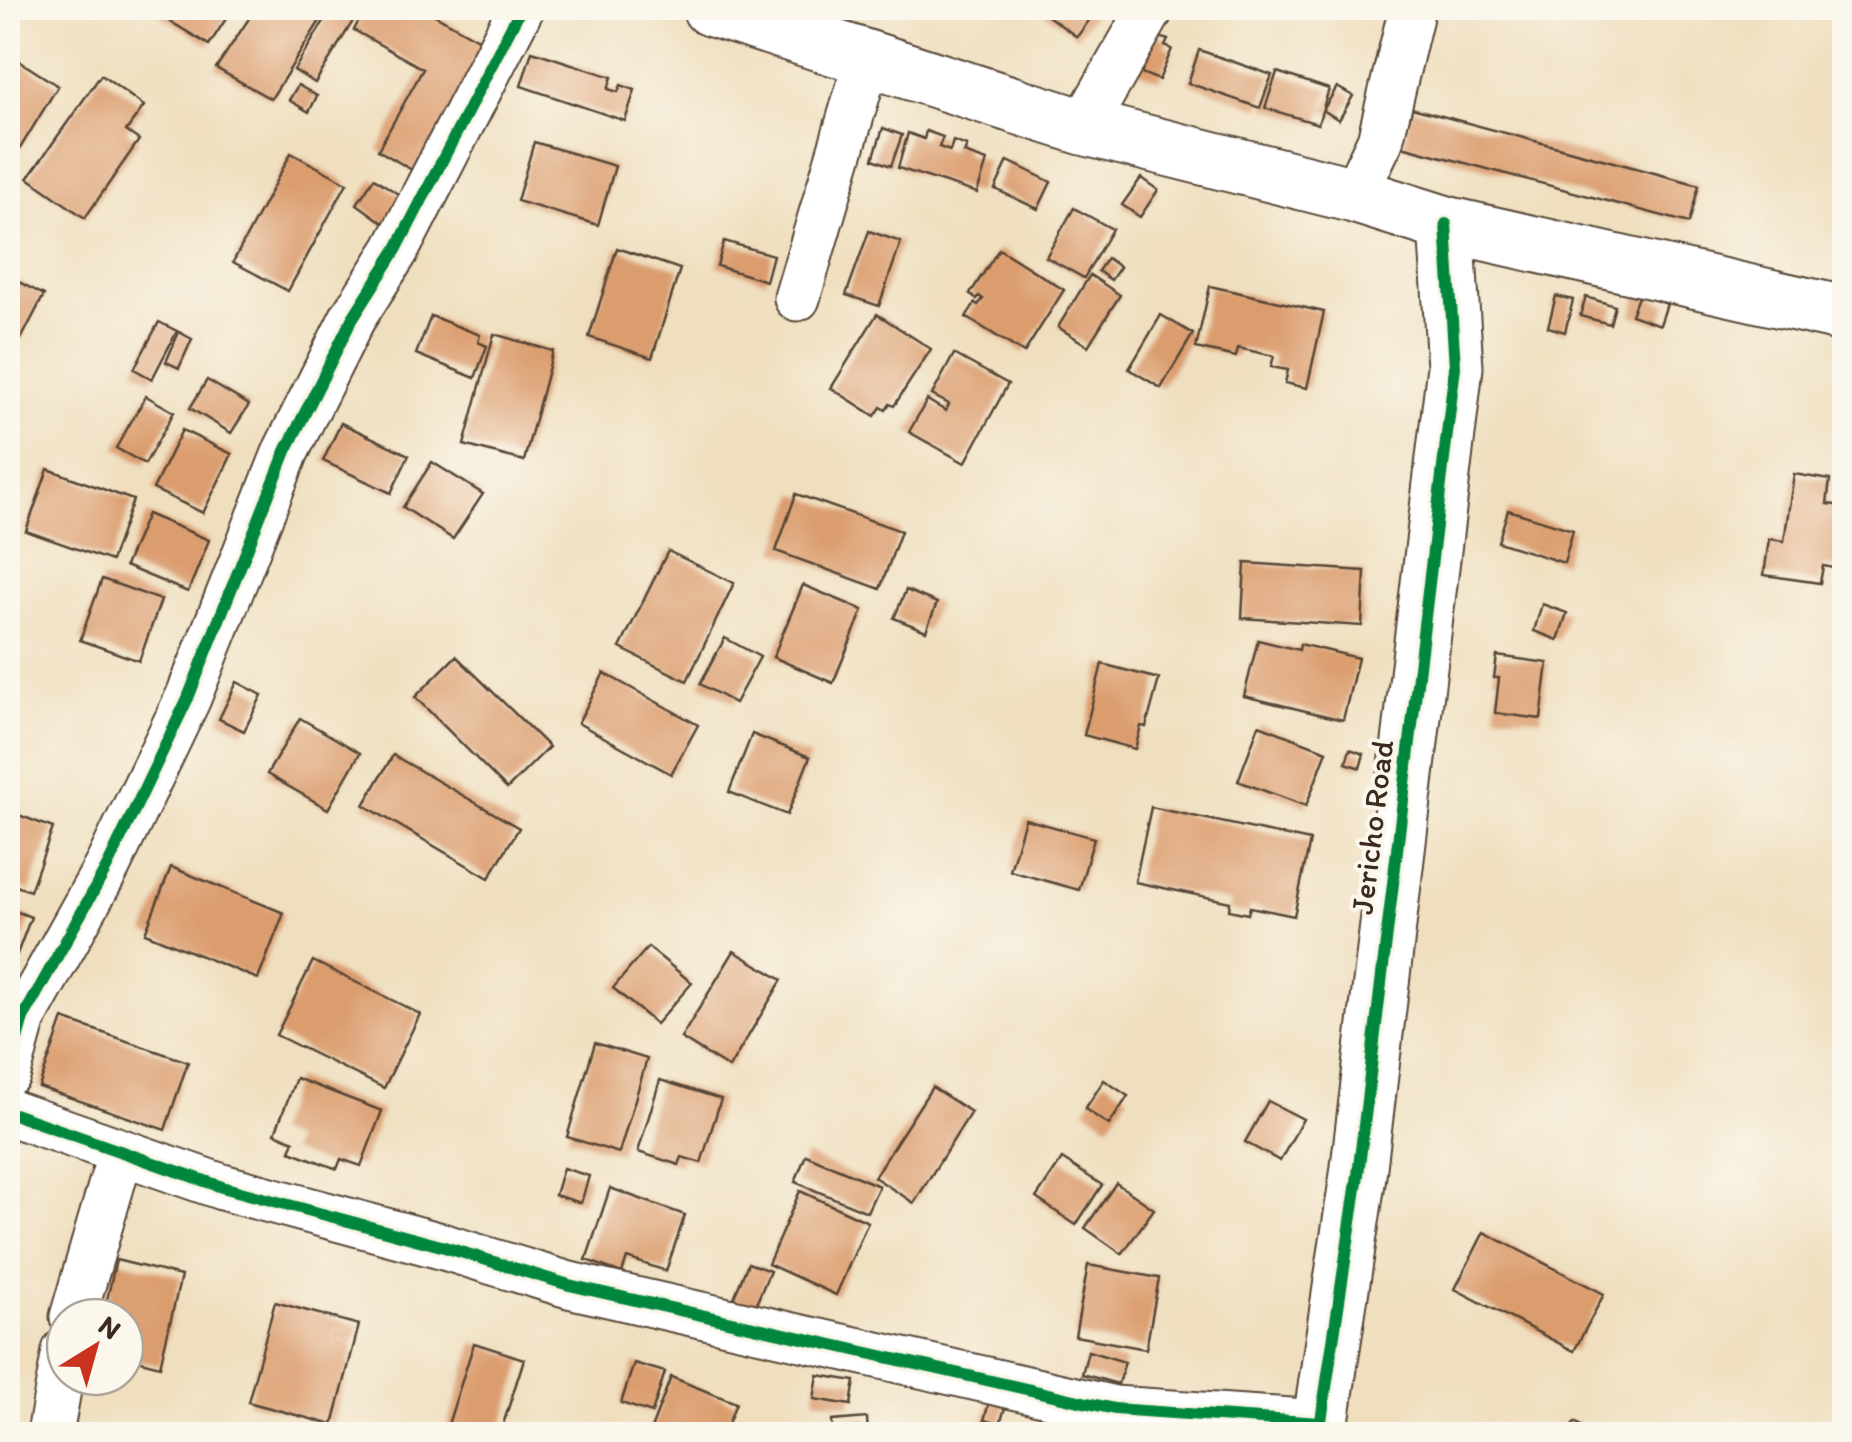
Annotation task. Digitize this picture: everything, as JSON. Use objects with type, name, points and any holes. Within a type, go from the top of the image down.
[{"type":"street","points":[[8,1072],[23,1018],[108,865],[188,698],[286,451],[352,318],[396,250],[522,8]]},
{"type":"street","points":[[710,8],[1083,127],[1354,195],[1446,224],[1844,314]]},
{"type":"street","points":[[1083,127],[1150,8]]},
{"type":"street","points":[[1354,195],[1380,141],[1412,8]]},
{"type":"street","points":[[797,298],[868,58]]},
{"type":"street","name":"Jericho Road","points":[[1320,1428],[1358,1175],[1454,367],[1446,224]]},
{"type":"street","points":[[8,1112],[222,1187],[569,1284],[1114,1409],[1320,1428]]},
{"type":"street","points":[[79,1297],[121,1152]]},
{"type":"street","points":[[50,1434],[57,1397]]},
{"type":"building","points":[[162,8],[233,8],[209,45],[158,14]]},
{"type":"building","points":[[256,8],[328,8],[271,99],[216,68]]},
{"type":"building","points":[[332,8],[361,8],[315,83],[294,70]]},
{"type":"building","points":[[366,8],[422,8],[491,46],[419,174],[378,150],[423,69],[354,30]]},
{"type":"building","points":[[1037,8],[1098,8],[1077,37]]},
{"type":"building","points":[[1149,33],[1168,40],[1165,46],[1172,49],[1159,80],[1134,70]]},
{"type":"building","points":[[1199,50],[1272,75],[1260,108],[1188,83]]},
{"type":"building","points":[[532,51],[612,77],[608,89],[618,92],[621,85],[635,90],[625,121],[521,86]]},
{"type":"building","points":[[8,54],[58,86],[16,155],[8,150]]},
{"type":"building","points":[[1277,72],[1329,89],[1318,124],[1265,108]]},
{"type":"building","points":[[101,75],[144,106],[126,131],[139,140],[85,218],[28,178]]},
{"type":"building","points":[[298,85],[317,96],[309,112],[289,100]]},
{"type":"building","points":[[1337,87],[1353,96],[1339,120],[1323,110]]},
{"type":"building","points":[[1412,108],[1699,185],[1689,223],[1402,146]]},
{"type":"building","points":[[883,128],[902,135],[891,166],[873,159]]},
{"type":"building","points":[[926,131],[943,137],[939,147],[950,151],[953,141],[967,146],[964,153],[987,161],[977,193],[898,168],[908,133],[924,139]]},
{"type":"building","points":[[534,142],[615,166],[598,225],[517,201]]},
{"type":"building","points":[[291,153],[347,183],[288,291],[233,262]]},
{"type":"building","points":[[1008,161],[1051,182],[1038,209],[995,189]]},
{"type":"building","points":[[374,178],[407,200],[389,227],[357,204]]},
{"type":"building","points":[[1141,178],[1158,190],[1140,217],[1122,205]]},
{"type":"building","points":[[1074,208],[1112,229],[1084,278],[1046,257]]},
{"type":"building","points":[[869,231],[901,242],[879,306],[846,295]]},
{"type":"building","points":[[724,241],[773,255],[766,281],[717,266]]},
{"type":"building","points":[[617,248],[680,269],[652,358],[589,337]]},
{"type":"building","points":[[999,249],[1064,290],[1024,353],[966,317],[975,303],[978,305],[983,299],[970,294]]},
{"type":"building","points":[[1107,258],[1120,267],[1111,280],[1098,271]]},
{"type":"building","points":[[1090,275],[1120,295],[1088,346],[1058,327]]},
{"type":"building","points":[[8,276],[44,295],[18,345],[8,340]]},
{"type":"building","points":[[1210,286],[1324,312],[1307,388],[1285,383],[1288,370],[1271,367],[1274,356],[1238,348],[1236,357],[1196,348]]},
{"type":"building","points":[[1639,294],[1667,304],[1660,325],[1631,315]]},
{"type":"building","points":[[1556,296],[1573,300],[1565,332],[1548,327]]},
{"type":"building","points":[[1586,297],[1615,306],[1610,324],[1580,316]]},
{"type":"building","points":[[877,314],[931,349],[894,406],[890,404],[886,410],[881,407],[875,416],[831,388]]},
{"type":"building","points":[[1161,315],[1193,334],[1161,388],[1129,369]]},
{"type":"building","points":[[431,316],[480,335],[478,342],[487,346],[475,378],[416,354]]},
{"type":"building","points":[[159,322],[177,331],[152,379],[134,369]]},
{"type":"building","points":[[179,332],[192,339],[179,368],[166,362]]},
{"type":"building","points":[[494,334],[553,351],[524,461],[464,445]]},
{"type":"building","points":[[954,354],[1008,384],[965,463],[909,432],[927,400],[946,411],[949,404],[932,395]]},
{"type":"building","points":[[207,380],[249,405],[231,433],[190,408]]},
{"type":"building","points":[[146,396],[174,412],[145,464],[116,448]]},
{"type":"building","points":[[341,423],[409,455],[391,493],[323,461]]},
{"type":"building","points":[[182,430],[232,454],[203,513],[153,489]]},
{"type":"building","points":[[432,462],[483,494],[453,539],[403,507]]},
{"type":"building","points":[[48,469],[133,500],[111,561],[26,531]]},
{"type":"building","points":[[1794,474],[1830,480],[1827,504],[1844,506],[1844,570],[1823,566],[1820,583],[1764,575],[1769,539],[1784,541]]},
{"type":"building","points":[[796,494],[901,531],[880,589],[776,551]]},
{"type":"building","points":[[1508,510],[1573,530],[1564,563],[1498,542]]},
{"type":"building","points":[[147,514],[209,540],[188,592],[125,566]]},
{"type":"building","points":[[668,551],[734,583],[687,681],[620,648]]},
{"type":"building","points":[[1245,563],[1365,571],[1362,626],[1242,618]]},
{"type":"building","points":[[102,579],[161,600],[139,661],[80,640]]},
{"type":"building","points":[[803,585],[863,610],[833,683],[773,657]]},
{"type":"building","points":[[906,590],[937,603],[926,631],[894,618]]},
{"type":"building","points":[[1542,604],[1567,613],[1558,640],[1534,631]]},
{"type":"building","points":[[725,638],[760,657],[735,703],[700,684]]},
{"type":"building","points":[[1258,640],[1299,650],[1300,644],[1358,658],[1343,720],[1244,696]]},
{"type":"building","points":[[456,656],[549,747],[507,789],[415,697]]},
{"type":"building","points":[[1497,656],[1548,663],[1541,719],[1495,713]]},
{"type":"building","points":[[1102,664],[1159,679],[1146,727],[1141,726],[1135,749],[1084,735]]},
{"type":"building","points":[[604,673],[698,725],[671,774],[578,723]]},
{"type":"building","points":[[237,682],[262,695],[244,731],[219,719]]},
{"type":"building","points":[[300,718],[360,753],[328,809],[267,774]]},
{"type":"building","points":[[1259,725],[1327,751],[1306,806],[1238,781]]},
{"type":"building","points":[[752,734],[810,757],[787,815],[729,792]]},
{"type":"building","points":[[1350,749],[1364,754],[1360,768],[1346,763]]},
{"type":"building","points":[[393,755],[519,828],[489,878],[364,805]]},
{"type":"building","points":[[1151,807],[1310,841],[1294,916],[1250,907],[1248,914],[1229,910],[1230,902],[1135,882]]},
{"type":"building","points":[[8,811],[53,828],[30,891],[8,883]]},
{"type":"building","points":[[1025,819],[1094,838],[1079,890],[1010,871]]},
{"type":"building","points":[[171,867],[284,913],[258,979],[145,933]]},
{"type":"building","points":[[8,908],[31,917],[8,978]]},
{"type":"building","points":[[648,947],[692,983],[656,1024],[613,988]]},
{"type":"building","points":[[734,951],[782,980],[729,1068],[681,1038]]},
{"type":"building","points":[[313,961],[420,1014],[384,1088],[276,1035]]},
{"type":"building","points":[[63,1019],[188,1062],[165,1130],[39,1087]]},
{"type":"building","points":[[595,1043],[647,1059],[619,1153],[567,1137]]},
{"type":"building","points":[[296,1078],[382,1111],[361,1166],[341,1159],[337,1169],[290,1151],[294,1141],[275,1133]]},
{"type":"building","points":[[660,1080],[721,1099],[701,1163],[682,1157],[679,1165],[638,1152]]},
{"type":"building","points":[[1104,1080],[1128,1096],[1109,1125],[1085,1109]]},
{"type":"building","points":[[932,1087],[971,1112],[914,1203],[874,1177]]},
{"type":"building","points":[[1268,1101],[1303,1119],[1280,1161],[1245,1142]]},
{"type":"building","points":[[806,1155],[879,1186],[867,1212],[795,1182]]},
{"type":"building","points":[[1062,1159],[1102,1185],[1076,1225],[1036,1198]]},
{"type":"building","points":[[563,1168],[589,1176],[581,1203],[555,1195]]},
{"type":"building","points":[[1116,1183],[1154,1209],[1122,1254],[1085,1228]]},
{"type":"building","points":[[610,1188],[685,1215],[666,1271],[627,1258],[622,1273],[586,1260]]},
{"type":"building","points":[[800,1191],[868,1222],[836,1295],[768,1264]]},
{"type":"building","points":[[1484,1232],[1604,1294],[1574,1351],[1455,1289]]},
{"type":"building","points":[[116,1260],[181,1276],[160,1366],[145,1362],[145,1297],[108,1297]]},
{"type":"building","points":[[748,1263],[770,1271],[754,1309],[733,1300]]},
{"type":"building","points":[[1088,1265],[1159,1278],[1146,1349],[1075,1336]]},
{"type":"building","points":[[275,1302],[359,1325],[333,1425],[248,1402]]},
{"type":"building","points":[[474,1343],[524,1359],[500,1434],[445,1434]]},
{"type":"building","points":[[1088,1351],[1125,1362],[1118,1384],[1082,1374]]},
{"type":"building","points":[[634,1363],[665,1372],[652,1413],[621,1403]]},
{"type":"building","points":[[818,1375],[855,1381],[851,1405],[814,1399]]},
{"type":"building","points":[[671,1377],[736,1403],[724,1434],[649,1434]]},
{"type":"building","points":[[991,1396],[1007,1401],[1000,1424],[984,1420]]},
{"type":"building","points":[[867,1418],[868,1434],[833,1434],[832,1421]]},
{"type":"building","points":[[1575,1422],[1592,1434],[1566,1434]]},
{"type":"cycle path","points":[[8,1073],[23,1018],[108,865],[188,698],[286,451],[352,319],[396,250],[521,8]]},
{"type":"cycle path","points":[[1319,1434],[1358,1175],[1455,367],[1446,224]]},
{"type":"cycle path","points":[[8,1112],[222,1187],[569,1285],[1114,1409],[1320,1423]]}]
